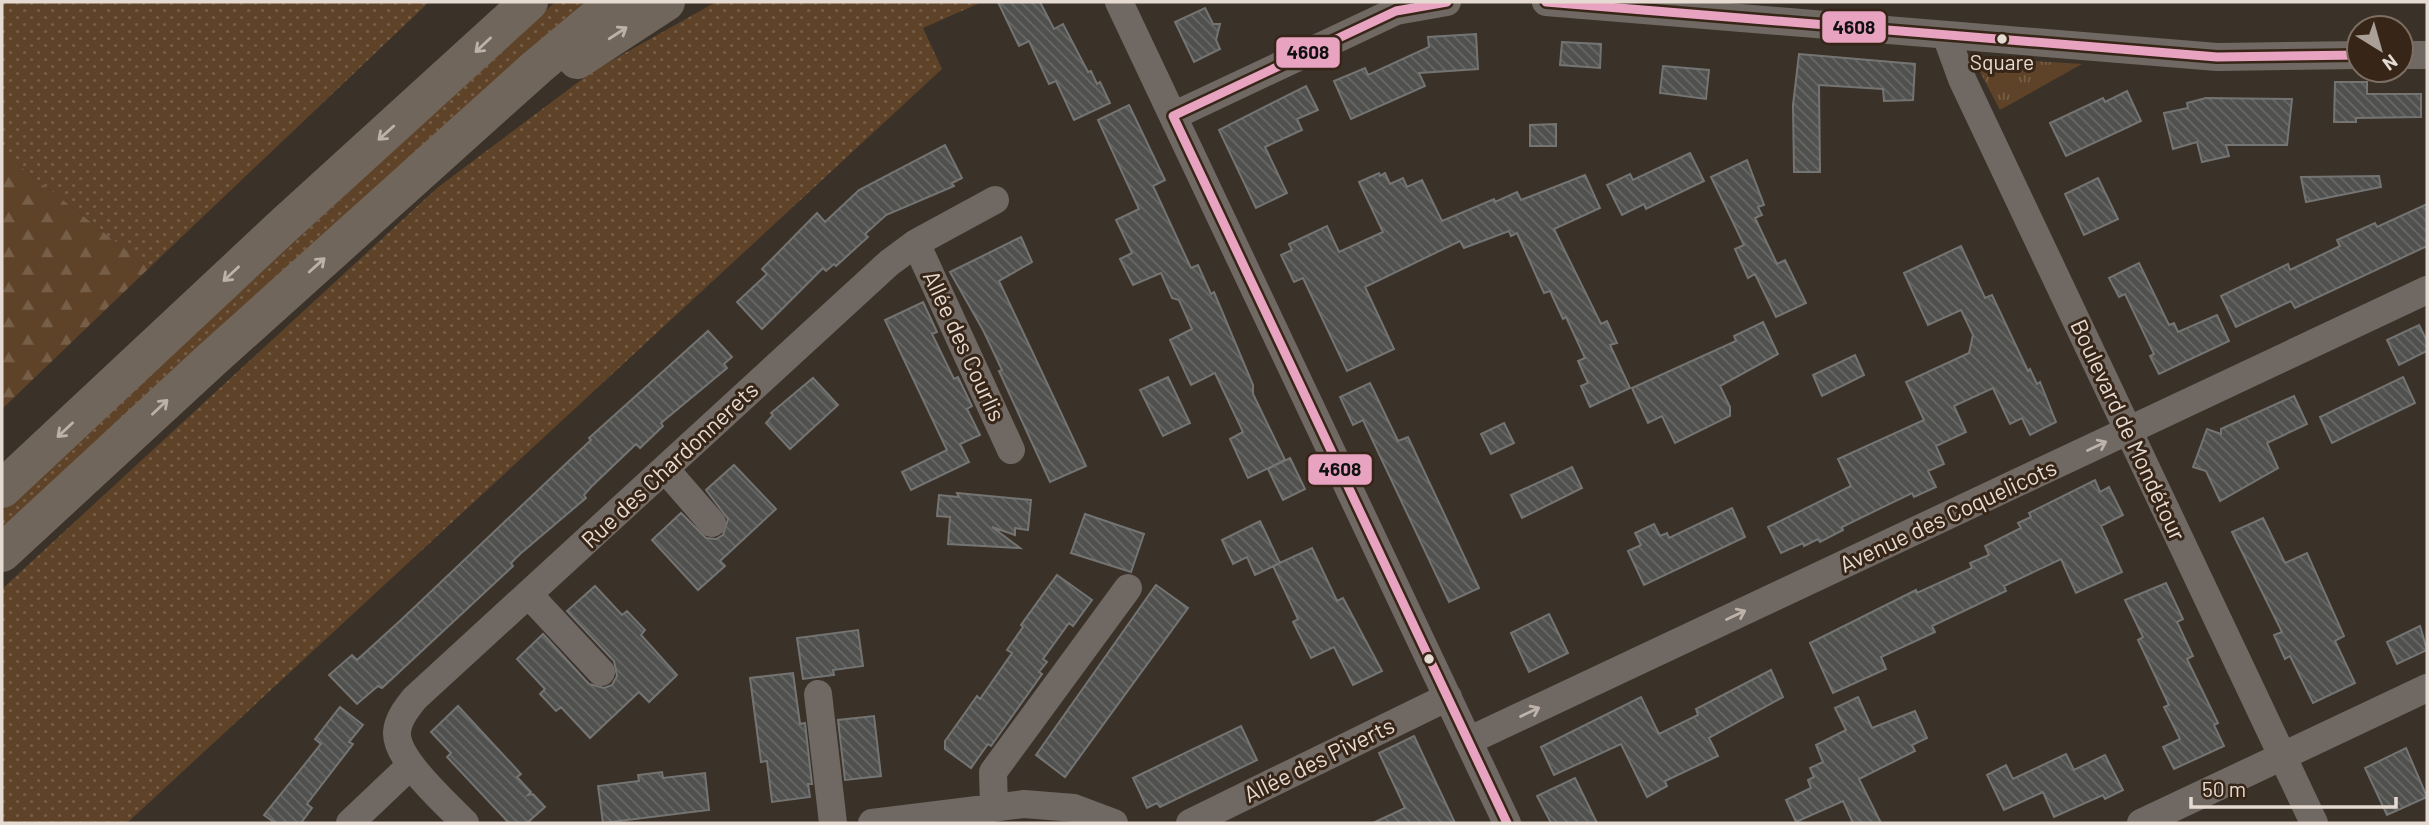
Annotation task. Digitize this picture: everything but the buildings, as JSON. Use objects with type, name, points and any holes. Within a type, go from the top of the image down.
[{"type":"main road","points":[[2,489],[281,228],[530,2]]},
{"type":"main road","points":[[2,553],[458,138],[615,2]]},
{"type":"main road","points":[[458,138],[666,2]]},
{"type":"street","points":[[1119,2],[1507,823]]},
{"type":"street","points":[[1173,116],[1396,11],[1447,2]]},
{"type":"street","points":[[1546,2],[2217,57],[2345,55]]},
{"type":"street","name":"Boulevard de Mondétour","points":[[1946,34],[1962,79],[2314,823]]},
{"type":"street","name":"Rue des Chardonnerets","points":[[465,823],[401,751],[397,733],[403,714],[415,698],[889,263],[916,243],[995,200]]},
{"type":"street","name":"Allée des Courlis","points":[[916,243],[1011,450]]},
{"type":"street","name":"Avenue des Coquelicots","points":[[1468,741],[2427,290]]},
{"type":"street","points":[[665,469],[712,523]]},
{"type":"street","points":[[994,808],[993,772],[1128,588]]},
{"type":"street","points":[[528,596],[601,672]]},
{"type":"street","points":[[2141,823],[2427,688]]},
{"type":"street","points":[[818,694],[833,823]]},
{"type":"street","name":"Allée des Piverts","points":[[1190,823],[1448,698]]},
{"type":"street","points":[[350,823],[411,765]]},
{"type":"street","points":[[872,823],[1024,804],[1074,808],[1114,823]]},
{"type":"green space","points":[[2,2],[429,2],[149,268],[2,152]]},
{"type":"green space","points":[[555,2],[595,2],[2,533],[2,511]]},
{"type":"green space","points":[[716,2],[982,2],[923,28],[942,69],[127,823],[2,823],[2,589],[437,188],[593,71]]},
{"type":"green space","points":[[1982,58],[2082,64],[2000,110],[1977,66]]},
{"type":"green space","points":[[2,152],[149,268],[2,409]]},
{"type":"transit line","name":"4608","points":[[1173,116],[1396,11],[1447,2]]},
{"type":"transit line","name":"4608","points":[[1546,2],[2217,57],[2345,55]]},
{"type":"transit line","name":"4608","points":[[1173,116],[1507,823]]},
{"type":"place","name":"Square","points":[[2002,39]]}]
